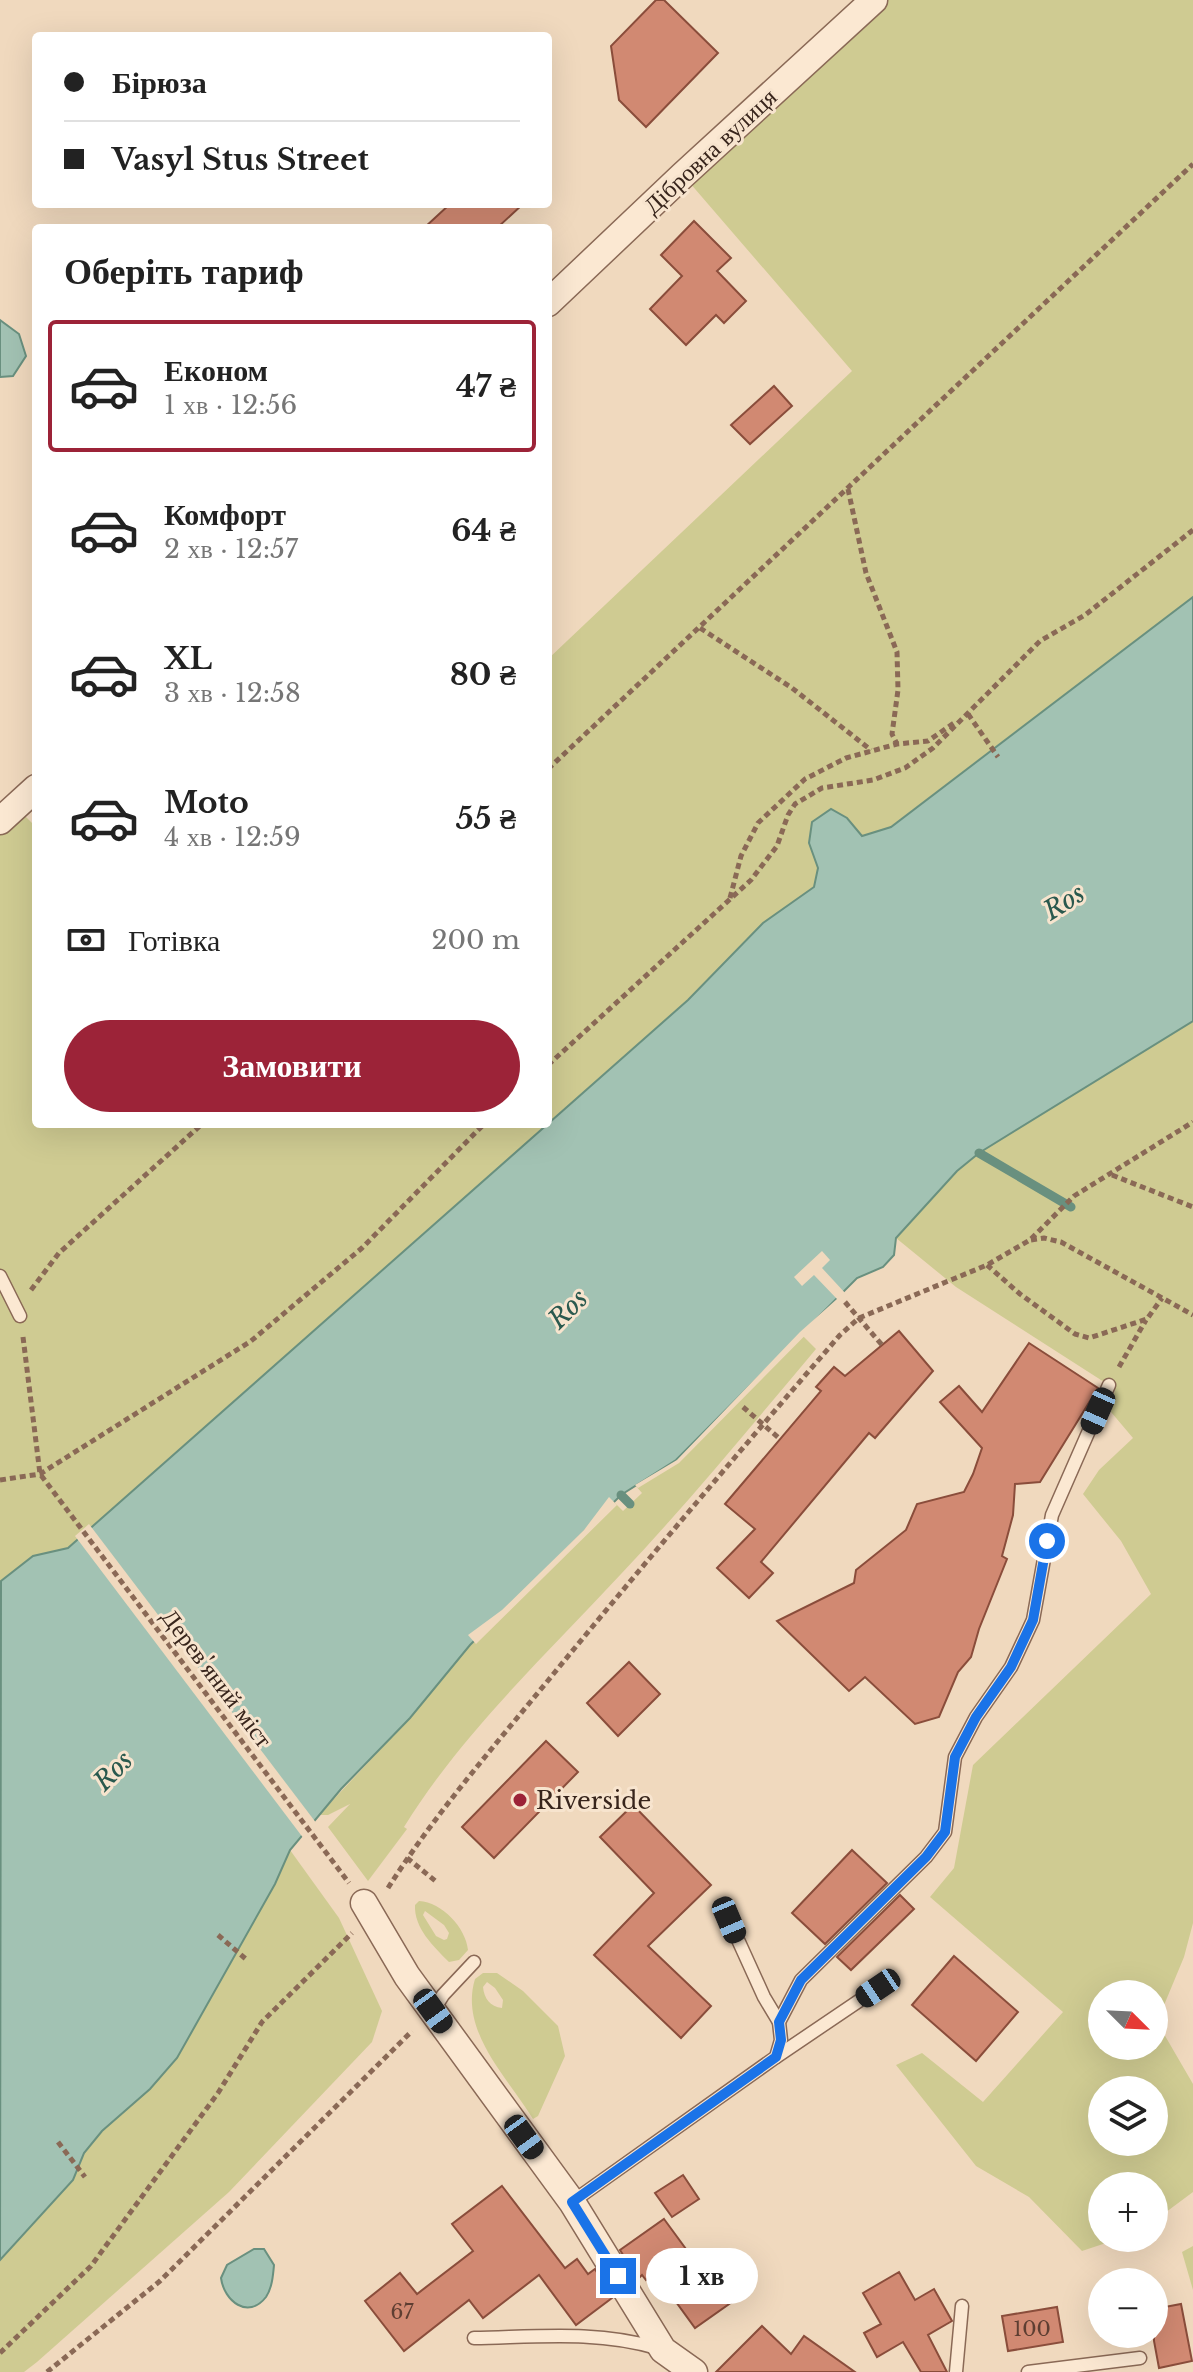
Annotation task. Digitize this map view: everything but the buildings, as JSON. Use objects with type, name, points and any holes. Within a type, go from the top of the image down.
[{"type":"street","name":"Дібровна вулиця","points":[[552,299],[874,0]]},
{"type":"street","points":[[0,821],[32,792]]},
{"type":"street","points":[[368,1909],[407,1976],[572,2202],[663,2350],[694,2372]]},
{"type":"lane","points":[[0,1276],[20,1316]]},
{"type":"lane","points":[[779,2022],[801,1980],[926,1857],[945,1832],[955,1757],[976,1717],[1011,1667],[1033,1620],[1052,1515],[1109,1385]]},
{"type":"lane","points":[[729,1920],[764,1997],[779,2022],[781,2040],[776,2057]]},
{"type":"lane","points":[[433,2011],[443,1995],[474,1962]]},
{"type":"lane","points":[[572,2202],[878,1988]]},
{"type":"lane","points":[[956,2372],[962,2306]]},
{"type":"lane","points":[[474,2338],[586,2336],[628,2339],[663,2350]]},
{"type":"lane","points":[[1028,2372],[1140,2358]]},
{"type":"path","points":[[552,765],[1193,164]]},
{"type":"path","points":[[848,489],[866,573],[897,652],[898,690],[892,734],[897,744]]},
{"type":"path","points":[[552,1061],[751,880],[777,846],[795,804],[822,788],[873,780],[905,768],[933,748],[1040,641],[1085,615],[1193,530]]},
{"type":"path","points":[[700,628],[792,688],[871,751]]},
{"type":"path","points":[[730,899],[741,856],[758,823],[805,779],[826,767],[871,751],[897,744],[928,741],[968,714]]},
{"type":"path","points":[[968,714],[998,757]]},
{"type":"path","points":[[0,2353],[91,2266],[218,2093],[262,2022],[368,1909],[421,1836],[502,1736],[840,1335],[859,1318],[987,1265],[1030,1240],[1074,1196],[1193,1122]]},
{"type":"path","points":[[40,1474],[20,1316],[34,1283],[59,1253],[198,1128]]},
{"type":"path","points":[[0,1480],[40,1474],[251,1341],[362,1248],[480,1128]]},
{"type":"path","points":[[1111,1174],[1193,1207]]},
{"type":"path","points":[[1030,1240],[1044,1238],[1061,1242],[1193,1315]]},
{"type":"path","points":[[987,1265],[1020,1294],[1075,1334],[1089,1338],[1147,1319]]},
{"type":"path","points":[[1109,1385],[1162,1298]]},
{"type":"path","points":[[845,1302],[882,1345]]},
{"type":"path","points":[[743,1407],[780,1439]]},
{"type":"path","name":"Дерев'яний міст","points":[[40,1474],[368,1909]]},
{"type":"path","points":[[407,1858],[438,1883]]},
{"type":"path","points":[[218,1935],[247,1960]]},
{"type":"path","points":[[47,2372],[160,2281],[433,2011]]},
{"type":"path","points":[[58,2142],[85,2177]]},
{"type":"shaded area","points":[[874,0],[1193,0],[1193,597],[890,827],[862,836],[847,818],[809,843],[818,868],[814,887],[763,923],[688,1000],[552,1120],[552,655],[852,371],[683,175]]},
{"type":"shaded area","points":[[16,807],[32,823],[32,1128],[543,1128],[68,1548],[33,1556],[0,1583],[0,821]]},
{"type":"shaded area","points":[[1193,1021],[1193,1923],[1184,1957],[1168,1996],[1168,1980],[1088,1980],[1088,2060],[1168,2060],[1168,2041],[1193,2084],[1193,2192],[1168,2211],[1168,2172],[1088,2172],[1088,2249],[1082,2251],[1029,2197],[976,2166],[896,2065],[922,2053],[983,2102],[1063,2012],[930,1897],[954,1868],[973,1765],[1151,1594],[1121,1541],[1083,1494],[1099,1470],[1133,1438],[1111,1412],[1115,1389],[956,1287],[896,1238],[957,1171],[979,1153]]},
{"type":"shaded area","points":[[802,1335],[816,1349],[671,1519],[478,1727],[427,1792],[404,1827],[407,1829],[368,1881],[328,1827],[350,1804],[328,1815],[319,1815],[410,1718],[470,1645],[614,1502],[623,1511],[642,1493],[635,1485],[677,1460]]},
{"type":"shaded area","points":[[290,1850],[339,1918],[382,2011],[372,2042],[229,2192],[37,2362],[24,2372],[0,2372],[0,2172]]},
{"type":"shaded area","points":[[419,1901],[428,1902],[444,1911],[458,1925],[468,1950],[459,1960],[449,1962],[431,1943],[421,1929],[415,1905]],"holes":[[[425,1911],[444,1925],[449,1933],[444,1940],[436,1936],[423,1915]]]},
{"type":"shaded area","points":[[483,1973],[497,1973],[523,1991],[558,2026],[565,2056],[538,2116],[533,2119],[499,2070],[480,2035],[472,1998],[475,1979]],"holes":[[[487,1982],[503,2000],[502,2008],[488,2001],[483,1987]]]},
{"type":"shaded area","points":[[1193,2246],[1193,2290],[1182,2252]]},
{"type":"water","points":[[0,320],[19,334],[26,356],[13,376],[0,377]]},
{"type":"water","name":"Ros","points":[[1193,597],[1193,1021],[979,1153],[957,1171],[896,1238],[894,1255],[883,1267],[857,1278],[676,1460],[621,1495],[470,1645],[410,1718],[341,1789],[290,1850],[275,1884],[177,2058],[150,2089],[102,2131],[84,2153],[73,2180],[0,2260],[1,1581],[33,1556],[68,1548],[543,1128],[552,1128],[552,1120],[688,1000],[763,923],[814,887],[818,868],[809,843],[812,822],[831,809],[847,818],[862,836],[891,827]]},
{"type":"water","points":[[254,2249],[264,2249],[274,2265],[273,2278],[266,2297],[259,2304],[245,2307],[238,2305],[227,2294],[221,2278],[227,2265]]},
{"type":"pier","points":[[822,1251],[830,1260],[822,1268],[846,1294],[679,1463],[638,1488],[635,1485],[677,1460],[800,1332],[837,1299],[814,1275],[802,1286],[794,1277]]},
{"type":"pier","points":[[609,1497],[617,1505],[476,1644],[468,1635],[502,1610],[584,1530]]},
{"type":"pier","points":[[89,1524],[317,1824],[304,1839],[75,1536]]},
{"type":"waterway","points":[[979,1153],[1071,1207]]},
{"type":"waterway","points":[[621,1495],[630,1504]]},
{"type":"place","name":"Riverside","points":[[520,1800]]},
{"type":"route","points":[[618,2276],[572,2202],[776,2057],[781,2040],[779,2022],[801,1980],[926,1857],[945,1832],[955,1757],[976,1717],[1011,1667],[1033,1620],[1047,1541]]}]
